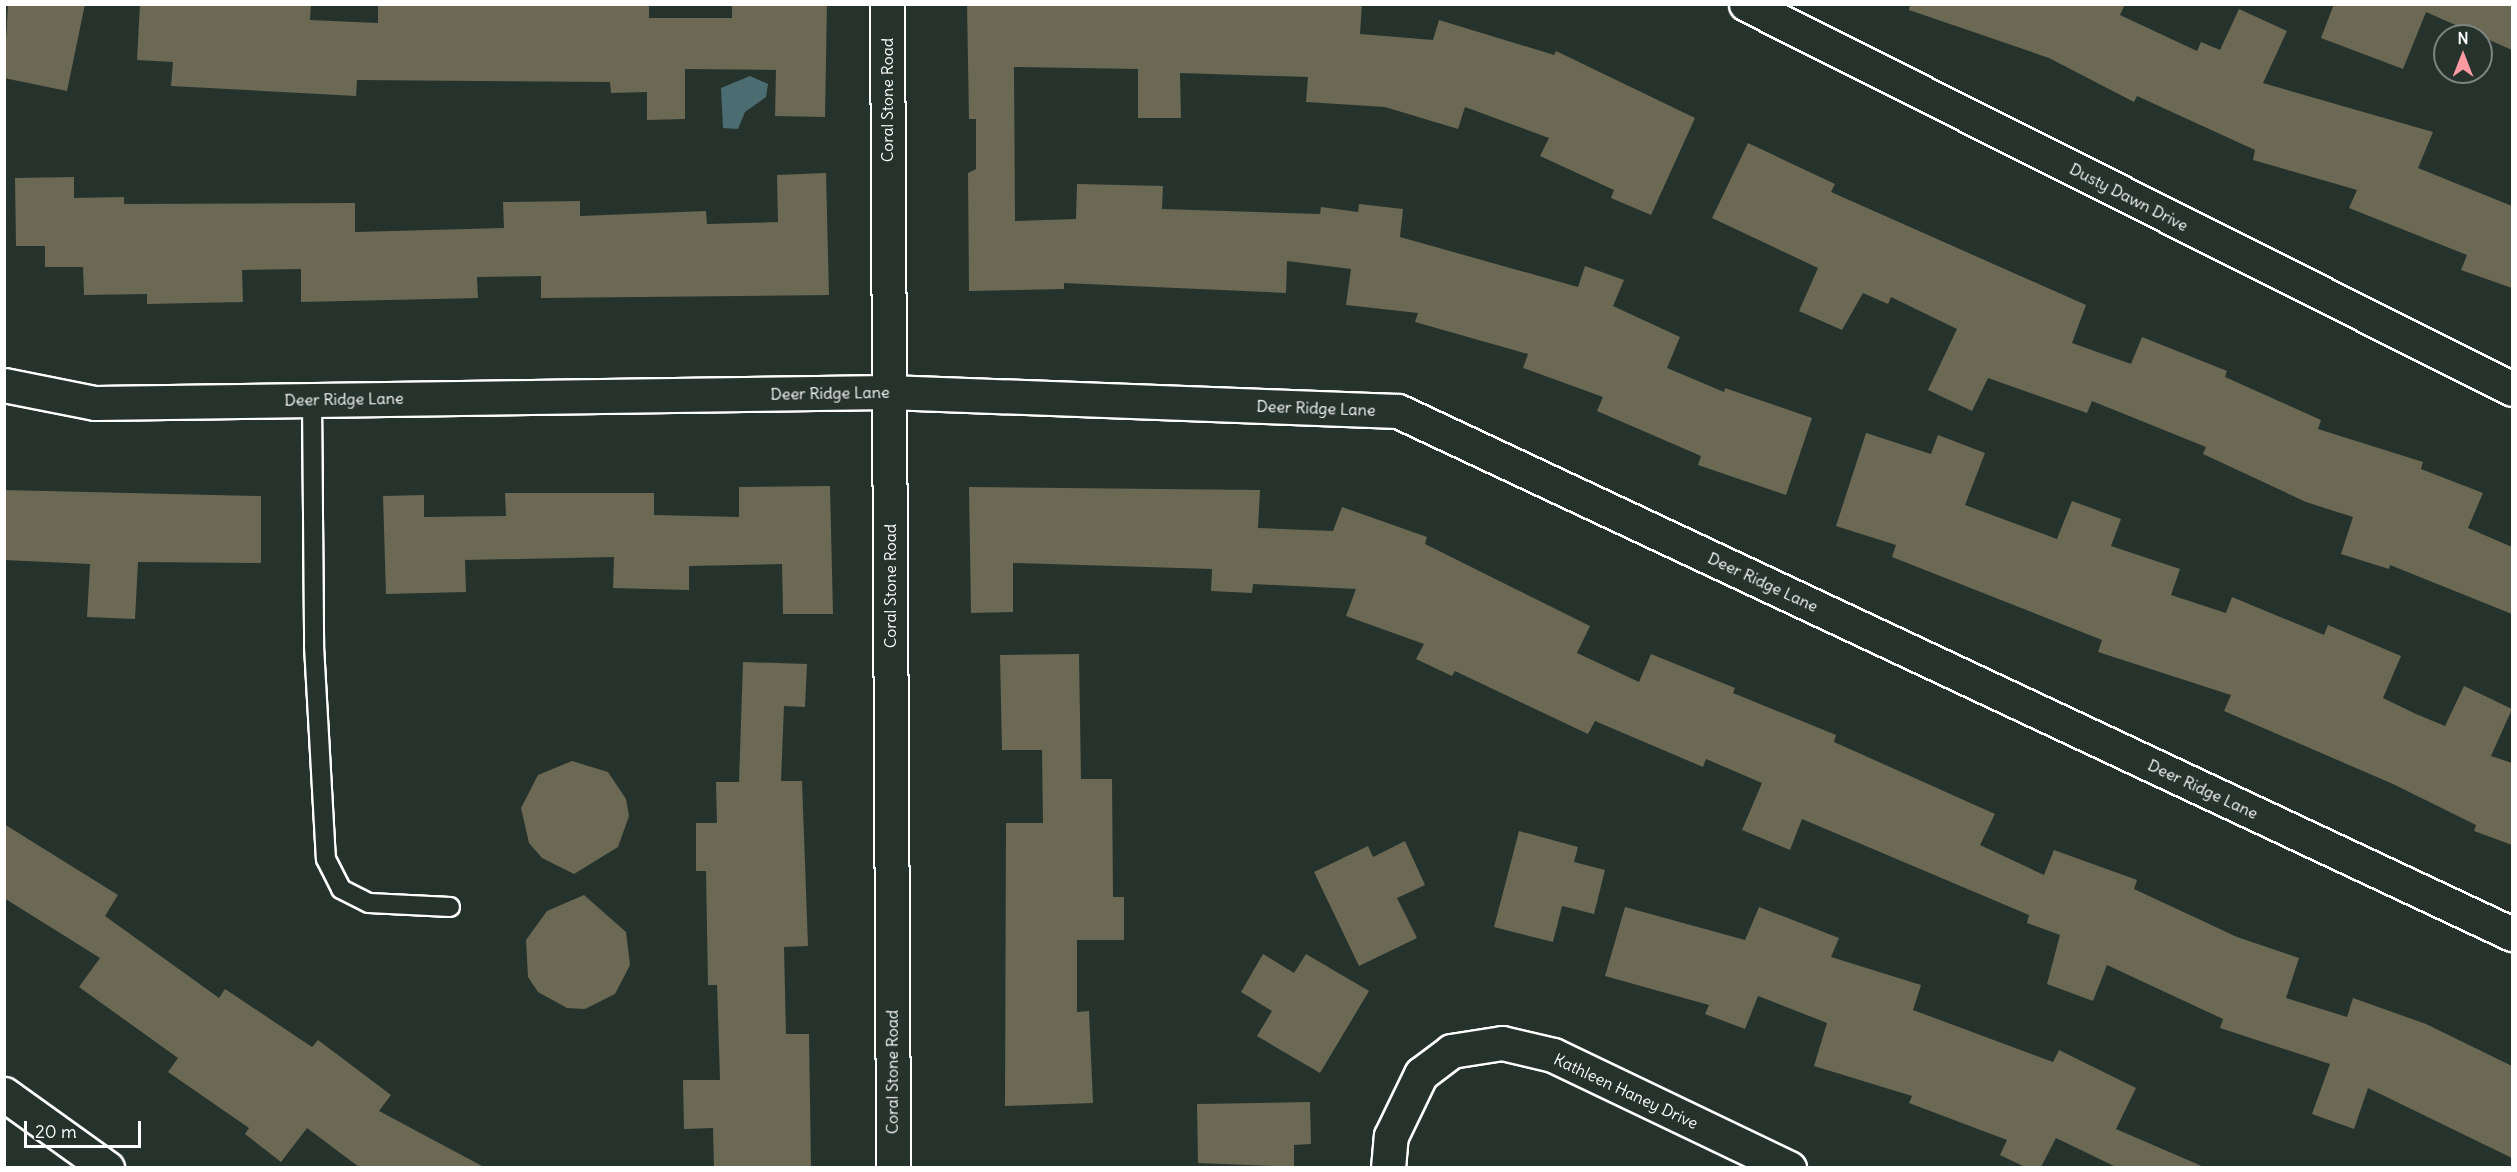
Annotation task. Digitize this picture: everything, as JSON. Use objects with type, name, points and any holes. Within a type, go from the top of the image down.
[{"type":"street","name":"Coral Stone Road","points":[[887,4],[893,1167]]},
{"type":"street","name":"Dusty Dawn Drive","points":[[1746,4],[2512,389]]},
{"type":"street","name":"Deer Ridge Lane","points":[[4,385],[95,403],[888,392],[1398,411],[2512,934]]},
{"type":"street","name":"Kathleen Haney Drive","points":[[1388,1167],[1391,1136],[1421,1074],[1451,1051],[1502,1043],[1552,1055],[1789,1167]]},
{"type":"street","points":[[4,1094],[107,1167]]},
{"type":"lane","points":[[312,400],[314,646],[326,860],[341,889],[369,903],[450,907]]},
{"type":"water","points":[[750,76],[768,84],[766,97],[745,112],[738,129],[723,128],[721,88]]},
{"type":"building","points":[[8,4],[85,4],[67,91],[4,78]]},
{"type":"building","points":[[140,4],[311,4],[310,20],[378,23],[378,4],[649,4],[649,18],[732,18],[732,4],[827,4],[825,117],[775,116],[776,70],[685,69],[685,119],[647,120],[647,92],[611,93],[610,82],[357,80],[356,96],[171,86],[173,62],[137,60]]},
{"type":"building","points":[[967,4],[1362,4],[1360,34],[1433,40],[1439,20],[1554,55],[1556,51],[1695,118],[1651,215],[1611,198],[1614,190],[1540,156],[1549,138],[1465,107],[1458,129],[1385,107],[1306,102],[1308,77],[1180,73],[1181,118],[1138,118],[1138,69],[1014,67],[1015,221],[1076,219],[1077,184],[1163,186],[1162,209],[1320,214],[1321,207],[1358,212],[1359,204],[1403,209],[1400,237],[1578,287],[1585,266],[1624,280],[1613,306],[1680,337],[1667,368],[1724,392],[1725,388],[1812,418],[1786,495],[1698,465],[1701,456],[1597,411],[1603,397],[1523,368],[1528,354],[1415,322],[1418,313],[1346,305],[1351,269],[1287,261],[1286,293],[1064,283],[1064,289],[969,291],[968,173],[976,169],[976,119],[969,119]]},
{"type":"building","points":[[1910,4],[2125,4],[2120,15],[2197,51],[2201,42],[2220,50],[2239,9],[2287,31],[2263,83],[2433,132],[2418,168],[2512,206],[2512,288],[2461,270],[2467,255],[2349,208],[2357,190],[2253,160],[2255,150],[2137,96],[2134,102],[2049,58],[1909,10]]},
{"type":"building","points":[[2334,4],[2512,4],[2512,50],[2493,42],[2493,24],[2453,24],[2426,12],[2403,69],[2321,38]]},
{"type":"building","points":[[1748,143],[1835,184],[1831,192],[2086,305],[2072,343],[2131,364],[2142,337],[2227,371],[2225,377],[2321,420],[2318,429],[2423,462],[2421,469],[2483,493],[2468,528],[2512,547],[2512,614],[2390,565],[2389,569],[2341,554],[2353,517],[2306,502],[2203,454],[2206,447],[2092,401],[2087,413],[1988,378],[1972,411],[1928,390],[1957,329],[1891,297],[1888,304],[1863,293],[1842,330],[1799,311],[1818,268],[1712,218]]},
{"type":"building","points":[[826,173],[829,295],[541,298],[541,276],[477,277],[478,298],[301,302],[301,269],[242,270],[243,302],[147,304],[147,294],[84,295],[83,267],[45,267],[45,246],[16,246],[15,178],[74,177],[74,198],[124,197],[124,204],[355,203],[355,232],[504,228],[503,202],[580,201],[580,216],[706,211],[707,224],[778,222],[777,175]]},
{"type":"building","points":[[1866,433],[1931,454],[1938,435],[1985,453],[1965,505],[2057,539],[2072,501],[2121,519],[2111,546],[2180,569],[2171,595],[2226,613],[2232,597],[2324,635],[2328,625],[2401,656],[2383,698],[2416,714],[2445,726],[2464,686],[2512,709],[2491,756],[2512,763],[2512,845],[2474,831],[2476,825],[2393,784],[2224,711],[2231,695],[2098,652],[2102,640],[1892,557],[1896,545],[1836,526]]},
{"type":"building","points":[[830,486],[833,614],[783,614],[782,564],[689,566],[689,590],[613,588],[614,557],[465,560],[466,592],[386,594],[383,496],[424,495],[424,517],[506,516],[505,493],[654,493],[654,515],[739,517],[739,487]]},
{"type":"building","points":[[969,487],[1260,490],[1258,528],[1333,531],[1342,507],[1427,537],[1425,544],[1590,626],[1577,653],[1639,682],[1651,654],[1735,688],[1733,693],[1836,735],[1834,742],[1995,814],[1980,845],[2044,875],[2054,850],[2137,880],[2134,889],[2237,937],[2299,958],[2286,998],[2347,1017],[2353,998],[2426,1024],[2512,1066],[2512,1158],[2368,1088],[2354,1129],[2312,1114],[2330,1064],[2220,1028],[2223,1019],[2107,965],[2093,1001],[2047,984],[2060,935],[2027,923],[2029,915],[1802,819],[1790,850],[1742,830],[1762,783],[1706,759],[1703,767],[1595,721],[1588,734],[1455,671],[1452,676],[1416,659],[1424,644],[1346,616],[1356,589],[1253,584],[1252,593],[1211,591],[1212,569],[1013,563],[1013,612],[971,613]]},
{"type":"building","points":[[4,490],[261,496],[261,563],[138,562],[135,619],[87,617],[90,564],[4,560]]},
{"type":"building","points":[[1079,654],[1081,779],[1112,779],[1113,897],[1124,897],[1124,940],[1077,940],[1077,1012],[1089,1011],[1093,1103],[1005,1106],[1006,823],[1043,823],[1042,750],[1002,750],[1000,655]]},
{"type":"building","points":[[743,662],[807,664],[805,707],[784,706],[781,781],[802,781],[808,946],[784,947],[786,1034],[809,1034],[811,1167],[714,1167],[713,1128],[684,1129],[683,1080],[720,1080],[717,985],[708,985],[706,871],[696,871],[696,823],[717,823],[716,782],[739,782]]},
{"type":"building","points":[[572,761],[608,772],[626,799],[629,816],[618,847],[574,874],[542,858],[529,843],[521,808],[538,775]]},
{"type":"building","points":[[4,824],[118,895],[105,916],[219,998],[225,989],[312,1047],[318,1040],[391,1095],[379,1111],[484,1167],[359,1167],[307,1128],[281,1162],[245,1134],[249,1128],[168,1072],[178,1058],[79,987],[100,958],[4,898]]},
{"type":"building","points":[[1519,831],[1578,847],[1574,862],[1605,870],[1594,914],[1562,906],[1553,942],[1494,927]]},
{"type":"building","points":[[1405,841],[1425,885],[1397,898],[1417,938],[1359,966],[1314,872],[1368,846],[1373,857]]},
{"type":"building","points":[[584,895],[626,932],[630,965],[615,994],[585,1009],[567,1008],[538,992],[528,977],[526,940],[547,911]]},
{"type":"building","points":[[1625,907],[1745,940],[1759,907],[1839,938],[1831,957],[1921,985],[1913,1010],[2053,1062],[2059,1050],[2136,1088],[2116,1129],[2204,1167],[2116,1167],[2056,1138],[2041,1167],[2025,1167],[2000,1155],[2007,1140],[1909,1103],[1912,1096],[1814,1066],[1827,1023],[1758,996],[1745,1029],[1705,1014],[1709,1005],[1605,976]]},
{"type":"building","points":[[1263,954],[1294,973],[1306,954],[1369,991],[1320,1073],[1257,1036],[1272,1011],[1241,992]]},
{"type":"building","points":[[1310,1102],[1311,1144],[1294,1145],[1294,1167],[1198,1163],[1197,1104]]}]
